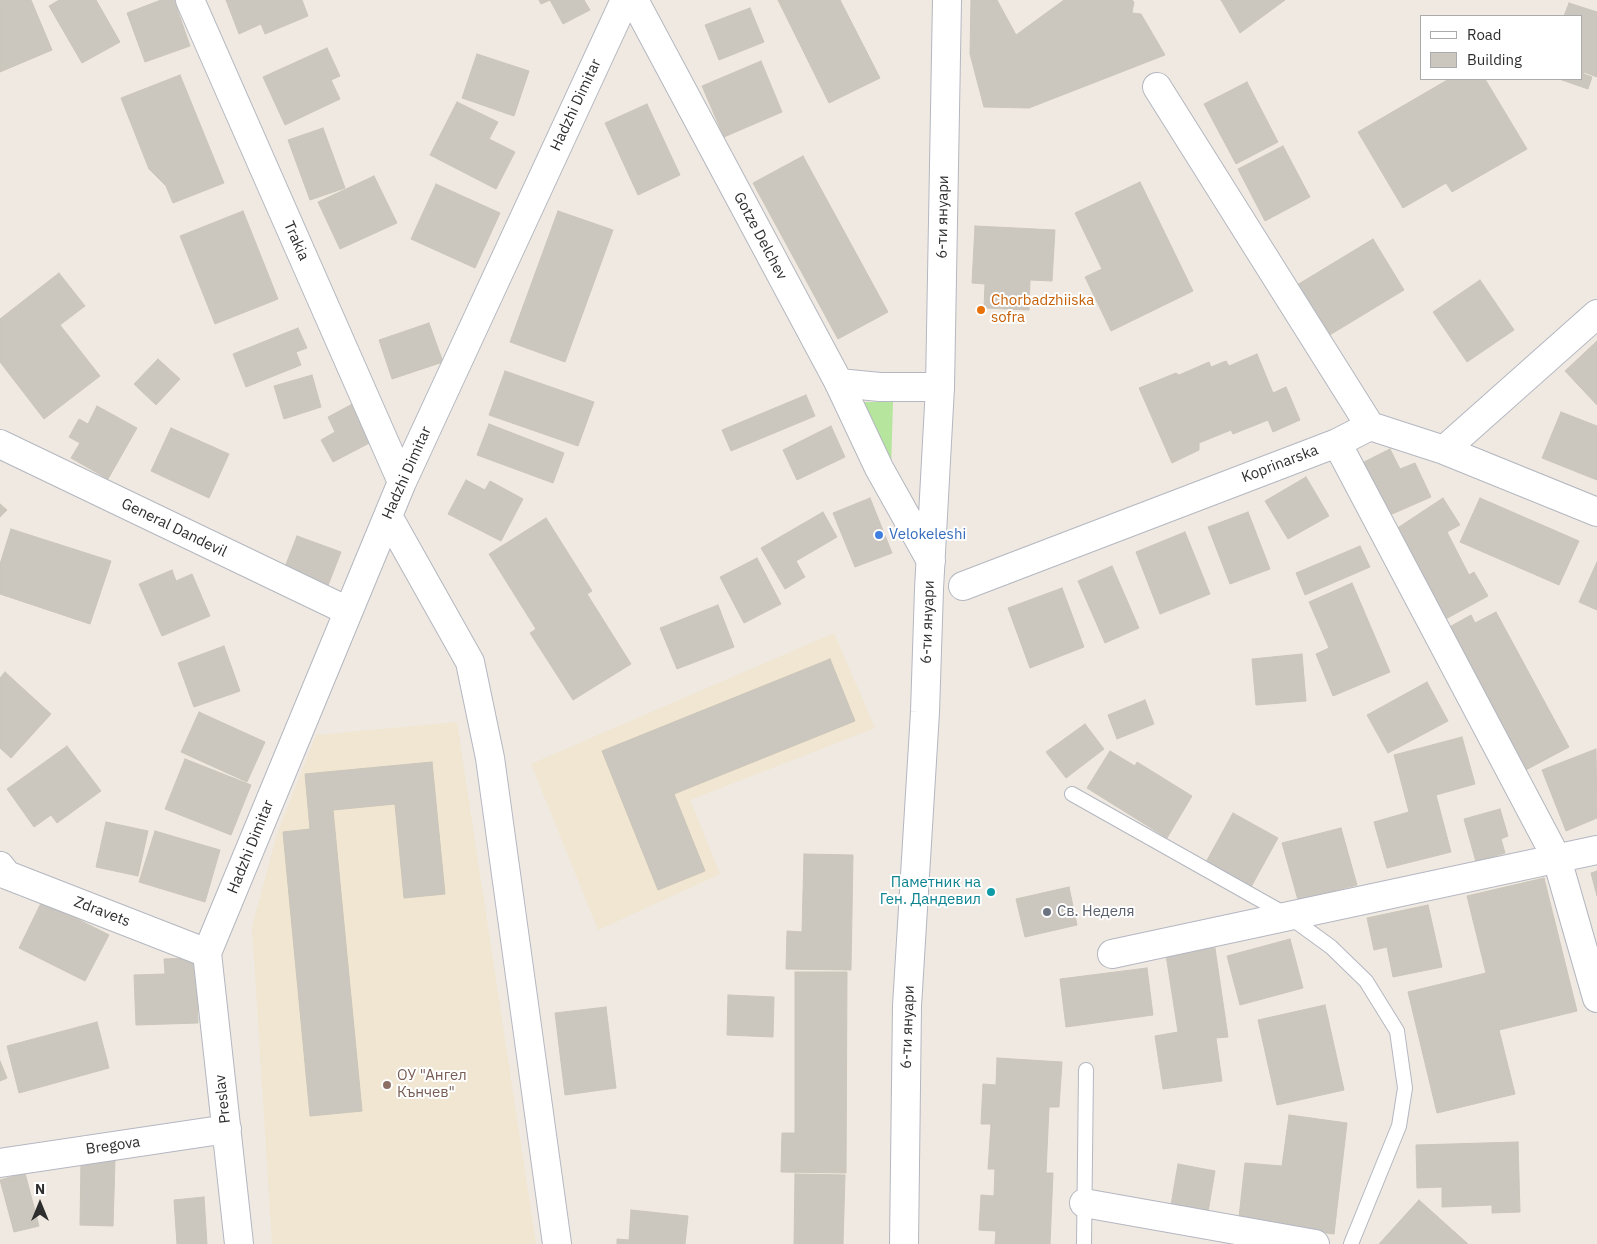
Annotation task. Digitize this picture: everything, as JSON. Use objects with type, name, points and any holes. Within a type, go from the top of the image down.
[{"type":"street","name":"Trakia","points":[[190,0],[402,482]]},
{"type":"street","name":"Hadzhi Dimitar","points":[[207,954],[402,482],[625,0]]},
{"type":"street","name":"Gotze Delchev","points":[[634,0],[840,383],[879,468],[931,561]]},
{"type":"street","name":"6-ти януари","points":[[904,1244],[907,1006],[925,712],[940,387],[947,0]]},
{"type":"street","points":[[1157,87],[1370,426],[1444,450],[1597,512]]},
{"type":"street","points":[[1444,450],[1597,314]]},
{"type":"street","points":[[840,383],[880,387],[940,387]]},
{"type":"street","name":"Koprinarska","points":[[963,586],[1337,443],[1370,426]]},
{"type":"street","points":[[1337,443],[1557,859],[1597,998]]},
{"type":"street","name":"General Dandevil","points":[[0,444],[348,611]]},
{"type":"street","points":[[388,516],[470,662],[490,758],[556,1244]]},
{"type":"street","points":[[1112,954],[1597,850]]},
{"type":"street","name":"Zdravets","points":[[0,866],[7,875],[207,954]]},
{"type":"street","name":"Preslav","points":[[207,954],[239,1244]]},
{"type":"street","name":"Bregova","points":[[0,1163],[227,1129]]},
{"type":"street","points":[[1084,1203],[1316,1244]]},
{"type":"lane","points":[[1072,794],[1288,915],[1331,947],[1366,981],[1397,1031],[1405,1088],[1398,1126],[1351,1244]]},
{"type":"lane","points":[[1084,1244],[1086,1070]]},
{"type":"shaded area","points":[[834,633],[875,728],[690,800],[720,874],[598,930],[531,764]]},
{"type":"shaded area","name":"ОУ \"Ангел Кънчев\"","points":[[457,722],[536,1244],[272,1244],[252,927],[277,834],[316,735]]},
{"type":"green space","points":[[856,402],[893,402],[891,469]]},
{"type":"building","points":[[0,0],[31,0],[52,50],[0,72]]},
{"type":"building","points":[[59,0],[96,0],[120,42],[82,63],[49,6]]},
{"type":"building","points":[[161,0],[174,0],[190,46],[145,62],[127,13]]},
{"type":"building","points":[[226,0],[302,0],[308,16],[265,34],[261,24],[239,34]]},
{"type":"building","points":[[539,0],[550,0],[541,4]]},
{"type":"building","points":[[550,0],[584,0],[590,10],[563,24]]},
{"type":"building","points":[[778,0],[840,0],[880,78],[829,103]]},
{"type":"building","points":[[971,0],[997,0],[1016,35],[1064,0],[1132,0],[1134,2],[1132,13],[1141,14],[1165,55],[1029,108],[984,107],[970,54]]},
{"type":"building","points":[[1221,0],[1285,0],[1240,33]]},
{"type":"building","points":[[1569,3],[1597,12],[1597,77],[1584,72],[1584,74],[1592,77],[1588,89],[1562,80],[1582,80],[1582,15],[1564,15]]},
{"type":"building","points":[[750,8],[764,42],[719,60],[705,25]]},
{"type":"building","points":[[327,48],[340,76],[331,80],[340,99],[285,125],[263,77]]},
{"type":"building","points":[[477,54],[529,71],[514,116],[462,98]]},
{"type":"building","points":[[761,61],[782,112],[724,137],[702,86]]},
{"type":"building","points":[[180,75],[224,183],[173,203],[166,186],[149,169],[121,98]]},
{"type":"building","points":[[1447,80],[1486,80],[1527,149],[1452,192],[1446,183],[1403,208],[1358,132]]},
{"type":"building","points":[[1247,82],[1278,142],[1236,164],[1204,104]]},
{"type":"building","points":[[457,102],[498,122],[489,139],[515,152],[496,189],[430,155]]},
{"type":"building","points":[[647,104],[680,175],[638,195],[605,123]]},
{"type":"building","points":[[323,128],[345,188],[310,200],[288,140]]},
{"type":"building","points":[[1283,146],[1310,197],[1265,221],[1238,169]]},
{"type":"building","points":[[803,156],[888,312],[838,339],[753,183]]},
{"type":"building","points":[[374,176],[397,223],[340,249],[318,202]]},
{"type":"building","points":[[1140,182],[1193,291],[1111,331],[1085,277],[1102,269],[1075,213]]},
{"type":"building","points":[[436,184],[500,213],[475,268],[411,239]]},
{"type":"building","points":[[243,211],[278,299],[215,324],[180,236]]},
{"type":"building","points":[[558,211],[613,230],[565,362],[510,342]]},
{"type":"building","points":[[975,226],[1055,230],[1052,281],[1030,280],[1029,310],[984,308],[985,284],[972,283]]},
{"type":"building","points":[[1373,239],[1404,290],[1328,336],[1297,285]]},
{"type":"building","points":[[59,273],[85,306],[60,325],[100,376],[44,419],[0,362],[0,319]]},
{"type":"building","points":[[1480,280],[1514,330],[1467,362],[1433,312]]},
{"type":"building","points":[[429,323],[443,362],[392,379],[379,340]]},
{"type":"building","points":[[298,328],[307,348],[296,352],[301,365],[246,387],[233,354]]},
{"type":"building","points":[[1597,341],[1597,405],[1565,371]]},
{"type":"building","points":[[1257,354],[1273,393],[1286,387],[1300,420],[1273,432],[1268,420],[1233,434],[1231,430],[1199,443],[1199,450],[1172,463],[1139,388],[1176,373],[1179,375],[1209,362],[1211,367],[1226,361],[1229,366]]},
{"type":"building","points":[[158,359],[180,379],[156,405],[134,384]]},
{"type":"building","points":[[505,371],[594,402],[578,446],[489,415]]},
{"type":"building","points":[[312,375],[321,407],[284,419],[274,386]]},
{"type":"building","points":[[806,395],[815,416],[731,451],[722,430]]},
{"type":"building","points":[[360,400],[379,438],[333,462],[321,440],[335,432],[328,417]]},
{"type":"building","points":[[97,406],[137,428],[108,479],[71,458],[80,443],[69,437],[79,419],[88,424]]},
{"type":"building","points":[[1561,412],[1597,426],[1597,480],[1542,458]]},
{"type":"building","points":[[489,424],[564,453],[553,483],[477,455]]},
{"type":"building","points":[[831,426],[845,457],[797,480],[783,450]]},
{"type":"building","points":[[171,428],[229,454],[209,498],[151,471]]},
{"type":"building","points":[[1390,449],[1400,469],[1415,463],[1431,497],[1383,518],[1358,465]]},
{"type":"building","points":[[1306,477],[1329,516],[1288,539],[1265,501]]},
{"type":"building","points":[[466,480],[485,490],[490,481],[523,499],[501,541],[448,514]]},
{"type":"building","points":[[870,498],[892,553],[855,567],[833,513]]},
{"type":"building","points":[[1443,498],[1460,525],[1447,532],[1469,575],[1474,572],[1488,596],[1442,621],[1396,529]]},
{"type":"building","points":[[1480,498],[1579,541],[1559,585],[1460,542]]},
{"type":"building","points":[[0,504],[7,510],[0,517]]},
{"type":"building","points":[[823,512],[837,537],[796,561],[805,577],[785,589],[761,548]]},
{"type":"building","points":[[1248,512],[1270,569],[1230,584],[1208,527]]},
{"type":"building","points":[[546,518],[592,591],[587,594],[631,664],[573,700],[530,633],[536,629],[489,554]]},
{"type":"building","points":[[11,529],[111,561],[90,624],[0,594],[0,564]]},
{"type":"building","points":[[1185,532],[1210,594],[1160,614],[1136,552]]},
{"type":"building","points":[[297,536],[341,552],[327,588],[283,572]]},
{"type":"building","points":[[1360,546],[1370,567],[1305,595],[1296,573]]},
{"type":"building","points":[[757,558],[781,604],[744,623],[720,577]]},
{"type":"building","points":[[1597,562],[1597,610],[1579,602]]},
{"type":"building","points":[[1112,566],[1139,628],[1105,643],[1078,581]]},
{"type":"building","points":[[172,570],[176,581],[192,574],[210,616],[162,636],[139,584]]},
{"type":"building","points":[[1352,583],[1390,672],[1333,696],[1316,654],[1329,648],[1309,602]]},
{"type":"building","points":[[1062,588],[1084,647],[1030,668],[1008,608]]},
{"type":"building","points":[[718,605],[734,647],[677,669],[660,628]]},
{"type":"building","points":[[1496,612],[1569,747],[1522,772],[1444,630],[1471,615],[1475,623]]},
{"type":"building","points":[[224,646],[240,691],[194,707],[178,663]]},
{"type":"building","points":[[1302,654],[1306,701],[1256,705],[1252,659]]},
{"type":"building","points":[[830,659],[855,721],[674,794],[705,871],[658,890],[602,751]]},
{"type":"building","points":[[5,672],[51,714],[11,758],[0,748],[0,678]]},
{"type":"building","points":[[1427,682],[1448,721],[1388,753],[1367,715]]},
{"type":"building","points":[[1145,700],[1154,724],[1117,739],[1108,715]]},
{"type":"building","points":[[199,712],[265,742],[247,782],[181,752]]},
{"type":"building","points":[[1085,724],[1104,749],[1066,778],[1046,752]]},
{"type":"building","points":[[1462,737],[1475,784],[1436,795],[1451,852],[1387,868],[1374,822],[1409,812],[1394,755]]},
{"type":"building","points":[[67,746],[101,791],[57,823],[51,815],[34,827],[7,789]]},
{"type":"building","points":[[1596,749],[1597,818],[1566,831],[1542,770]]},
{"type":"building","points":[[1110,751],[1135,766],[1137,762],[1192,796],[1167,838],[1087,788]]},
{"type":"building","points":[[185,759],[251,785],[231,835],[165,809]]},
{"type":"building","points":[[432,762],[445,894],[404,898],[395,804],[333,810],[362,1111],[310,1116],[283,832],[310,829],[305,774]]},
{"type":"building","points":[[1500,809],[1508,836],[1501,839],[1505,853],[1476,862],[1464,819]]},
{"type":"building","points":[[1233,813],[1278,838],[1251,887],[1206,862]]},
{"type":"building","points":[[106,822],[148,831],[138,876],[96,867]]},
{"type":"building","points":[[1341,828],[1357,885],[1298,900],[1282,843]]},
{"type":"building","points":[[155,831],[220,850],[205,902],[139,882]]},
{"type":"building","points":[[804,854],[853,855],[851,970],[786,969],[787,931],[802,932]]},
{"type":"building","points":[[1597,871],[1597,896],[1591,873]]},
{"type":"building","points":[[1544,878],[1577,1011],[1499,1030],[1515,1094],[1437,1113],[1408,992],[1486,973],[1467,896]]},
{"type":"building","name":"Св. Неделя","points":[[1069,887],[1077,925],[1025,937],[1016,899]]},
{"type":"building","points":[[42,901],[109,935],[85,981],[19,948]]},
{"type":"building","points":[[1428,905],[1442,967],[1393,977],[1387,947],[1374,950],[1367,918]]},
{"type":"building","points":[[1290,939],[1303,988],[1240,1005],[1227,956]]},
{"type":"building","points":[[1215,948],[1228,1037],[1216,1038],[1222,1081],[1163,1089],[1155,1036],[1178,1032],[1166,955]]},
{"type":"building","points":[[196,958],[198,1023],[136,1025],[134,975],[165,974],[164,959]]},
{"type":"building","points":[[1147,968],[1153,1015],[1066,1027],[1060,979]]},
{"type":"building","points":[[795,972],[847,972],[846,1173],[781,1172],[782,1133],[795,1133]]},
{"type":"building","points":[[728,995],[774,997],[773,1037],[727,1035]]},
{"type":"building","points":[[1325,1005],[1344,1090],[1277,1105],[1258,1020]]},
{"type":"building","points":[[606,1007],[616,1088],[565,1095],[555,1013]]},
{"type":"building","points":[[97,1022],[109,1068],[19,1093],[7,1046]]},
{"type":"building","points":[[997,1058],[1062,1062],[1059,1107],[1049,1107],[1046,1173],[1053,1173],[1050,1244],[995,1244],[996,1231],[979,1230],[981,1195],[994,1196],[995,1169],[988,1169],[991,1124],[981,1124],[983,1084],[996,1085]]},
{"type":"building","points":[[0,1061],[7,1078],[0,1081]]},
{"type":"building","points":[[1289,1115],[1347,1123],[1334,1234],[1275,1227],[1238,1226],[1245,1163],[1282,1166]]},
{"type":"building","points":[[1518,1142],[1520,1212],[1492,1213],[1492,1205],[1442,1207],[1442,1187],[1417,1188],[1416,1145]]},
{"type":"building","points":[[81,1159],[115,1160],[113,1226],[80,1225]]},
{"type":"building","points":[[1178,1164],[1215,1171],[1208,1212],[1171,1205]]},
{"type":"building","points":[[25,1173],[39,1226],[14,1232],[0,1180]]},
{"type":"building","points":[[795,1174],[845,1175],[843,1244],[794,1244]]},
{"type":"building","points":[[204,1197],[207,1244],[177,1244],[174,1200]]},
{"type":"building","points":[[1419,1200],[1468,1244],[1379,1244]]},
{"type":"building","points":[[631,1210],[688,1216],[685,1244],[617,1244],[617,1239],[629,1240]]},
{"type":"place","name":"Chorbadzhiiska sofra","points":[[981,310]]},
{"type":"place","name":"Velokeleshi","points":[[879,535]]},
{"type":"place","name":"Паметник на Ген. Дандевил","points":[[991,892]]},
{"type":"place","name":"Св. Неделя","points":[[1047,912]]},
{"type":"place","name":"ОУ \"Ангел Кънчев\"","points":[[387,1085]]}]
